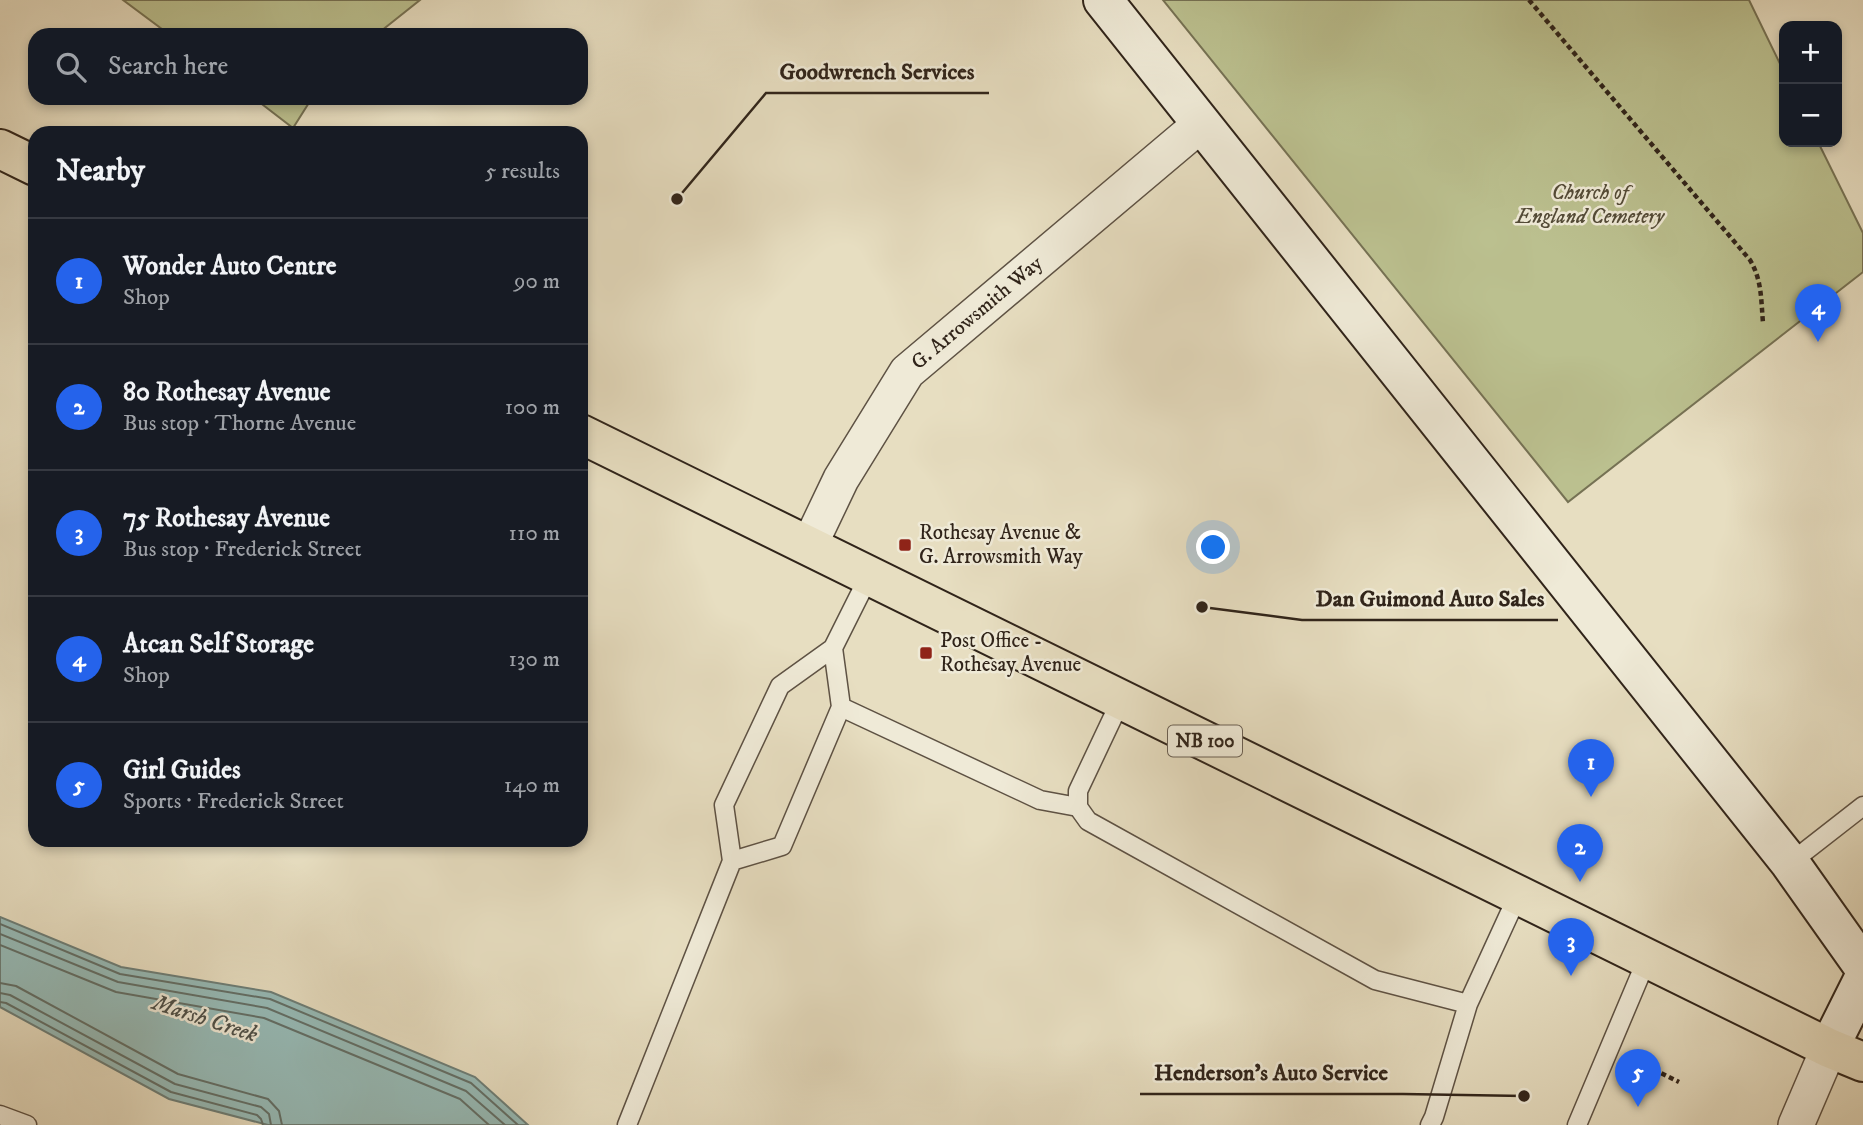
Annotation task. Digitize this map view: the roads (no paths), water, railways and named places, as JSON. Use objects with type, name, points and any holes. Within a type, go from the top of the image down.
[{"type":"main road","points":[[1103,0],[1790,863],[1863,966]]},
{"type":"main road","points":[[0,149],[28,163]]},
{"type":"main road","name":"NB 100","points":[[588,437],[1846,1055],[1863,1069]]},
{"type":"main road","points":[[1846,1055],[1863,980]]},
{"type":"street","name":"G. Arrowsmith Way","points":[[809,546],[841,479],[907,372],[1201,124]]},
{"type":"street","points":[[1796,1125],[1846,1055]]},
{"type":"lane","points":[[627,1125],[732,862],[724,805],[779,686],[833,648],[869,576]]},
{"type":"lane","points":[[732,862],[782,846],[841,707],[833,648]]},
{"type":"lane","points":[[1121,700],[1078,792],[1078,807],[1088,821],[1376,980],[1468,1004]]},
{"type":"lane","points":[[841,707],[1040,800],[1078,807]]},
{"type":"lane","points":[[1790,863],[1863,806]]},
{"type":"lane","points":[[1430,1125],[1468,1004],[1518,895]]},
{"type":"lane","points":[[1577,1125],[1647,958]]},
{"type":"lane","points":[[0,1115],[27,1125]]},
{"type":"water","name":"Marsh Creek","points":[[0,917],[121,967],[271,992],[475,1077],[528,1125],[268,1125],[169,1099],[0,1007]]},
{"type":"place","name":"Goodwrench Services","points":[[677,199]]},
{"type":"place","name":"Atcan Self Storage","points":[[1818,342]]},
{"type":"place","name":"Rothesay Avenue & G. Arrowsmith Way","points":[[905,545]]},
{"type":"place","name":"Dan Guimond Auto Sales","points":[[1202,607]]},
{"type":"place","name":"Post Office - Rothesay Avenue","points":[[926,653]]},
{"type":"place","name":"Wonder Auto Centre","points":[[1591,797]]},
{"type":"place","name":"80 Rothesay Avenue","points":[[1580,882]]},
{"type":"place","name":"75 Rothesay Avenue","points":[[1571,976]]},
{"type":"place","name":"Henderson's Auto Service","points":[[1524,1096]]},
{"type":"place","name":"Girl Guides","points":[[1638,1107]]},
{"type":"park label","name":"Church of England Cemetery","points":[[1590,205]]}]
